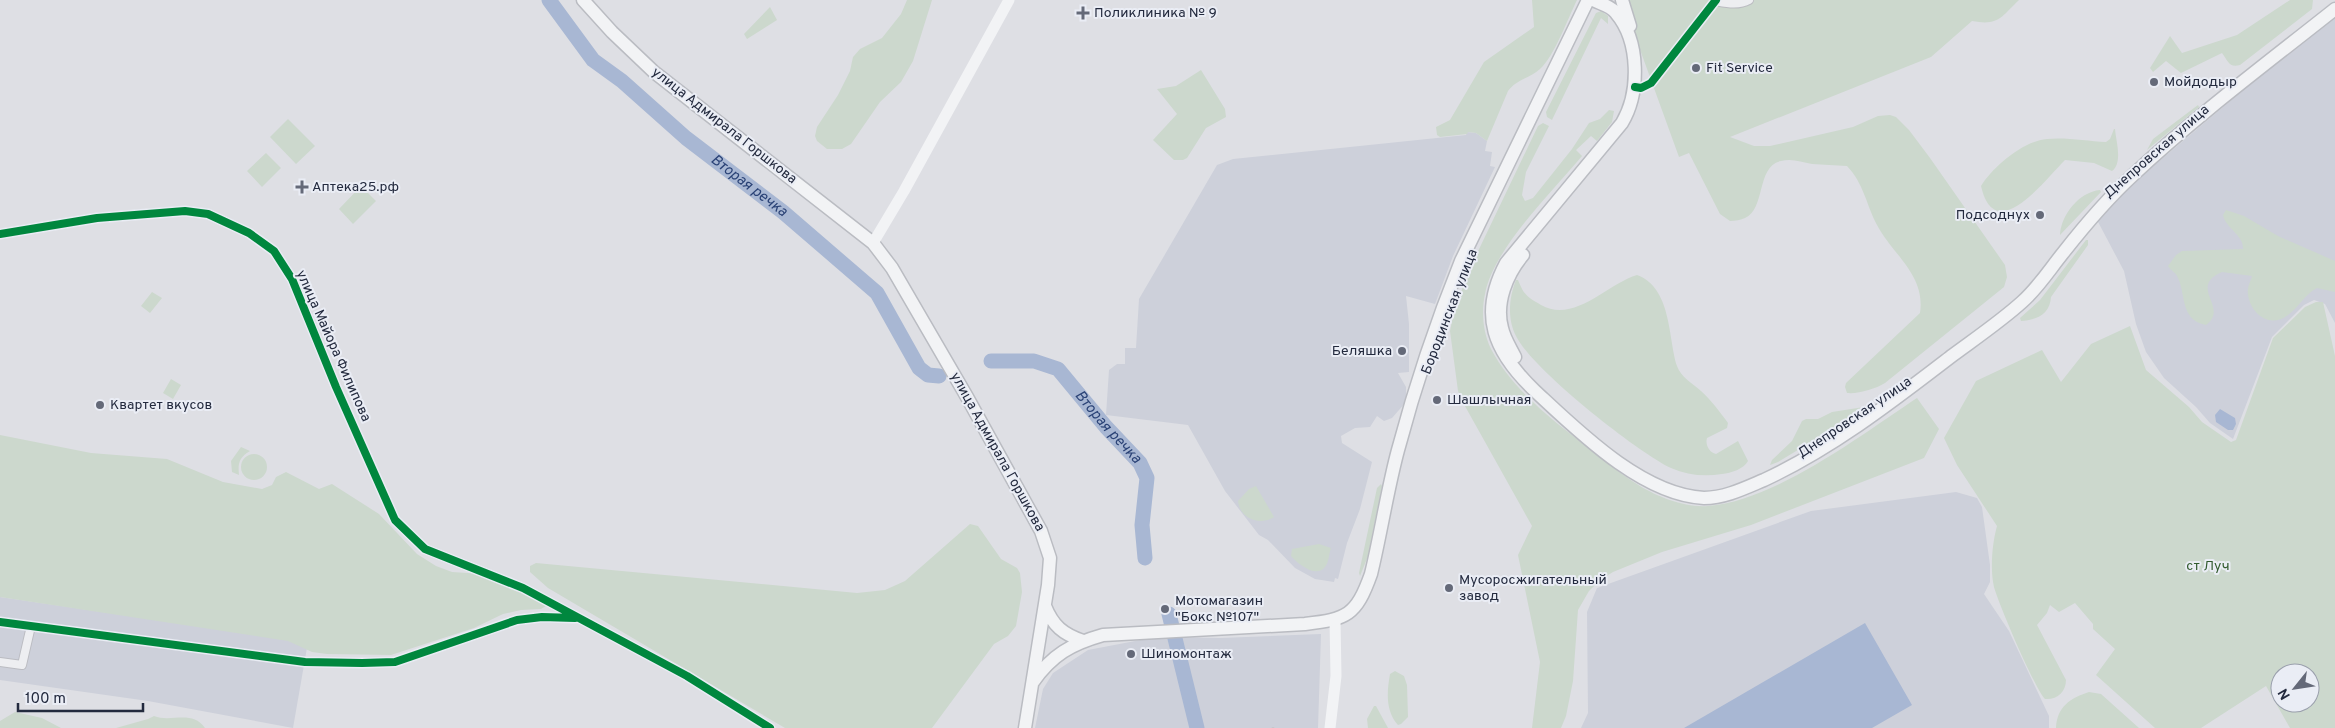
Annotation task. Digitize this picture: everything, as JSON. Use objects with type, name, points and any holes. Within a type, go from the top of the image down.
[{"type":"main road","name":"улица Адмирала Горшкова","points":[[583,0],[612,32],[654,72],[873,243],[892,268],[1041,530],[1050,558],[1048,585],[1025,728]]},
{"type":"main road","points":[[873,243],[904,191],[1009,0]]},
{"type":"main road","name":"Бородинская улица","points":[[1335,624],[1354,608],[1365,592],[1371,574],[1398,452],[1419,377],[1461,261],[1588,0]]},
{"type":"main road","name":"Бородинская улица","points":[[1033,682],[1046,664],[1058,654],[1083,640],[1111,634],[1335,624],[1347,622],[1356,616],[1370,595],[1412,419],[1449,306],[1464,268],[1594,0]]},
{"type":"main road","name":"Днепровская улица","points":[[1594,0],[1608,6],[1616,13],[1626,29],[1638,88],[1622,123],[1506,263],[1497,280],[1493,295],[1491,315],[1493,329],[1499,344],[1518,374],[1565,419],[1629,470],[1660,488],[1690,496],[1707,498],[1728,495],[1765,479],[1844,434],[1878,412],[2001,319],[2032,291],[2095,214],[2137,171],[2187,128],[2335,9]]},
{"type":"main road","name":"Днепровская улица","points":[[1622,0],[1635,45],[1639,101],[1631,121],[1515,264],[1506,282],[1502,298],[1500,313],[1502,328],[1515,358],[1524,370],[1570,414],[1620,455],[1664,482],[1707,492],[1726,489],[1752,479],[1800,456],[1873,409],[2021,298],[2083,221],[2115,186],[2185,125],[2335,5]]},
{"type":"main road","points":[[1044,605],[1057,629],[1083,640]]},
{"type":"main road","points":[[1330,728],[1336,676],[1335,624]]},
{"type":"street","points":[[1638,88],[1651,83],[1657,77],[1715,0],[1736,4],[1742,4],[1749,0]]},
{"type":"street","name":"улица Майора Филипова","points":[[0,234],[97,218],[184,211],[208,214],[249,233],[274,251],[292,279],[336,387],[395,520],[425,549],[523,588],[687,676],[770,728]]},
{"type":"street","points":[[0,622],[305,662],[395,662],[517,620],[542,617],[580,619]]},
{"type":"street","points":[[0,662],[22,664],[31,626]]},
{"type":"shaded area","points":[[2335,12],[2335,323],[2325,304],[2314,300],[2304,305],[2272,337],[2233,439],[2210,423],[2196,407],[2164,378],[2146,352],[2136,324],[2124,271],[2097,220],[2130,186]]},
{"type":"shaded area","points":[[1467,132],[1476,133],[1487,141],[1485,151],[1492,152],[1490,166],[1495,167],[1453,256],[1435,304],[1406,296],[1409,324],[1409,372],[1398,373],[1406,387],[1406,402],[1392,418],[1384,421],[1377,416],[1370,427],[1355,428],[1341,436],[1342,443],[1372,462],[1360,509],[1347,543],[1338,579],[1335,578],[1334,582],[1315,579],[1295,568],[1268,540],[1259,535],[1225,491],[1188,425],[1106,415],[1109,370],[1117,364],[1125,364],[1125,348],[1136,348],[1139,299],[1217,165],[1233,159],[1466,135]]},
{"type":"shaded area","points":[[1956,492],[1977,498],[1982,507],[1990,565],[1990,582],[1984,594],[2009,631],[2049,716],[2049,728],[1581,728],[1588,713],[1587,612],[1597,588],[1811,511]]},
{"type":"shaded area","points":[[0,597],[308,642],[293,728],[148,701],[0,680]]},
{"type":"shaded area","points":[[1321,634],[1318,728],[1035,728],[1043,689],[1053,673],[1088,650],[1156,637],[1220,638]]},
{"type":"green space","points":[[907,0],[932,0],[913,61],[901,82],[880,102],[851,144],[842,149],[827,149],[817,141],[815,136],[817,127],[838,95],[850,71],[853,57],[860,49],[882,38],[901,14]]},
{"type":"green space","points":[[1532,0],[1577,0],[1550,56],[1540,69],[1515,84],[1508,91],[1487,141],[1476,133],[1468,132],[1467,134],[1440,137],[1437,135],[1436,127],[1450,120],[1484,62],[1534,27]]},
{"type":"green space","points":[[1622,0],[2019,0],[1999,19],[1988,22],[1972,21],[1931,57],[1730,137],[1754,146],[1770,146],[1853,127],[1878,116],[1890,115],[1896,117],[1909,130],[1930,158],[2005,265],[2007,277],[2004,287],[1885,383],[1867,391],[1847,393],[1846,383],[1920,313],[1918,287],[1913,276],[1883,236],[1861,187],[1847,166],[1812,164],[1793,160],[1781,161],[1773,165],[1768,171],[1752,213],[1743,219],[1732,221],[1720,214],[1689,153],[1679,157]]},
{"type":"green space","points":[[2290,0],[2313,0],[2312,9],[2240,65],[2231,65],[2222,53],[2181,73],[2166,61],[2153,72],[2150,68],[2170,36],[2182,53],[2237,35]]},
{"type":"green space","points":[[770,7],[777,20],[747,39],[744,34]]},
{"type":"green space","points":[[1601,11],[1608,16],[1608,24],[1601,18],[1552,120],[1547,117],[1546,112],[1596,13]]},
{"type":"green space","points":[[1201,70],[1225,109],[1226,117],[1206,128],[1187,158],[1174,160],[1153,140],[1177,114],[1157,89],[1176,86]]},
{"type":"green space","points":[[2198,105],[2199,107],[2147,150],[2153,139]]},
{"type":"green space","points":[[1609,110],[1614,111],[1612,122],[1597,141],[1591,136],[1576,150],[1582,156],[1526,221],[1499,258],[1490,277],[1485,294],[1484,322],[1486,336],[1491,349],[1511,379],[1536,405],[1577,439],[1640,486],[1672,501],[1700,506],[1734,501],[1761,492],[1789,479],[1844,447],[1917,398],[1939,429],[1924,458],[1751,525],[1662,552],[1613,572],[1600,580],[1589,591],[1578,610],[1573,681],[1566,716],[1561,728],[1532,728],[1540,662],[1518,555],[1532,526],[1461,399],[1458,391],[1450,331],[1454,311],[1470,268],[1538,126],[1543,123],[1549,126],[1526,172],[1522,195],[1525,201],[1533,198],[1572,149],[1589,123],[1600,119]]},
{"type":"green space","points":[[288,119],[315,146],[296,164],[270,137]]},
{"type":"green space","points":[[2114,129],[2118,157],[2112,171],[2094,163],[2065,160],[2033,194],[2020,204],[2008,210],[1997,211],[1988,203],[1981,186],[2001,163],[2019,150],[2047,139],[2106,142],[2110,139]]},
{"type":"green space","points":[[266,153],[281,168],[262,187],[247,171]]},
{"type":"green space","points":[[361,186],[376,201],[353,224],[339,209]]},
{"type":"green space","points":[[2100,190],[2101,192],[2060,235],[2061,227],[2072,206],[2085,195]]},
{"type":"green space","points":[[2226,210],[2244,216],[2278,236],[2335,261],[2335,292],[2317,288],[2288,315],[2281,319],[2268,320],[2257,313],[2250,302],[2248,290],[2252,276],[2222,272],[2212,278],[2208,284],[2214,312],[2212,318],[2206,325],[2192,318],[2185,306],[2177,276],[2168,266],[2176,255],[2182,251],[2243,249],[2241,240],[2225,220],[2223,215]]},
{"type":"green space","points":[[2086,240],[2088,240],[2088,245],[2051,297],[2045,312],[2032,319],[2021,321],[2020,318],[2040,300]]},
{"type":"green space","points":[[1637,275],[1648,281],[1657,291],[1663,302],[1679,370],[1684,377],[1708,398],[1728,423],[1727,428],[1707,438],[1708,448],[1716,454],[1738,441],[1748,461],[1733,472],[1696,475],[1671,468],[1655,459],[1586,408],[1563,388],[1542,368],[1516,336],[1511,322],[1510,308],[1516,280],[1518,280],[1529,298],[1553,310],[1566,310],[1578,306]]},
{"type":"green space","points":[[152,292],[162,298],[150,313],[141,306]]},
{"type":"green space","name":"ст Луч","points":[[2316,302],[2323,302],[2335,356],[2335,728],[2290,728],[2281,713],[2320,713],[2320,663],[2270,663],[2270,693],[2266,686],[2201,728],[2155,728],[2096,675],[2115,649],[2093,629],[2093,624],[2075,603],[2059,612],[2050,605],[2047,613],[2037,625],[2066,680],[2063,692],[2057,697],[2045,699],[2018,646],[1994,587],[1992,557],[1997,526],[1957,465],[1944,438],[1976,381],[2042,350],[2061,382],[2091,344],[2130,326],[2146,370],[2189,407],[2202,422],[2231,442],[2236,440],[2273,338],[2305,307]]},
{"type":"green space","points":[[171,379],[181,385],[173,399],[163,393]]},
{"type":"green space","points":[[1864,407],[1864,410],[1770,465],[1772,460],[1792,441],[1802,421],[1818,419],[1832,412]]},
{"type":"green space","points":[[0,435],[91,453],[167,459],[223,482],[262,489],[272,485],[276,477],[286,472],[319,489],[332,484],[379,514],[417,554],[436,566],[452,572],[483,574],[545,601],[546,606],[541,609],[521,610],[503,614],[474,628],[391,655],[327,654],[312,652],[288,641],[0,597]]},
{"type":"green space","points":[[241,447],[250,451],[243,456],[240,462],[239,475],[232,472],[231,461]]},
{"type":"green space","points":[[254,454],[263,458],[267,467],[263,476],[254,480],[245,476],[241,467],[245,458]]},
{"type":"green space","points":[[1381,484],[1368,556],[1360,576],[1359,573],[1377,488]]},
{"type":"green space","points":[[1256,486],[1274,517],[1269,520],[1257,521],[1252,519],[1242,512],[1240,507],[1238,501],[1249,489]]},
{"type":"green space","points":[[970,524],[978,526],[1001,559],[1017,568],[1020,573],[1022,592],[1016,626],[1008,636],[994,644],[932,728],[785,728],[548,588],[530,572],[530,566],[536,563],[857,593],[885,590],[905,581]]},
{"type":"green space","points":[[1319,544],[1331,548],[1326,565],[1321,570],[1312,571],[1307,569],[1291,556],[1292,549]]},
{"type":"green space","points":[[1395,671],[1404,676],[1407,685],[1408,717],[1398,725],[1391,714],[1388,701],[1390,674]]},
{"type":"green space","points":[[2089,692],[2101,694],[2139,728],[2056,728],[2059,714],[2066,704],[2070,700]]},
{"type":"green space","points":[[1374,706],[1376,706],[1388,728],[1368,728],[1367,719]]},
{"type":"green space","points":[[15,712],[42,718],[61,728],[0,728],[0,721]]},
{"type":"green space","points":[[154,716],[194,719],[205,728],[116,728]]},
{"type":"water","points":[[2220,409],[2235,418],[2236,424],[2233,430],[2228,430],[2216,422],[2215,415]]},
{"type":"water","points":[[1865,623],[1912,705],[1872,728],[1684,728]]},
{"type":"waterway","name":"Вторая речка","points":[[549,0],[593,60],[622,81],[686,138],[783,212],[877,293],[919,368],[928,375],[939,376]]},
{"type":"waterway","name":"Вторая речка","points":[[991,361],[1034,361],[1058,369],[1106,427],[1140,463],[1147,478],[1142,525],[1145,558]]},
{"type":"waterway","name":"Вторая речка","points":[[1169,614],[1197,728]]},
{"type":"cycle path","points":[[1635,87],[1641,88],[1651,83],[1716,0]]},
{"type":"cycle path","points":[[0,234],[97,218],[185,211],[208,214],[249,233],[274,251],[292,279],[336,387],[395,520],[425,549],[523,588],[687,676],[770,728]]},
{"type":"cycle path","points":[[0,622],[305,662],[362,663],[395,662],[517,620],[542,617],[575,618]]},
{"type":"place","name":"Поликлиника № 9","points":[[1083,13]]},
{"type":"place","name":"Fit Service","points":[[1696,68]]},
{"type":"place","name":"Мойдодыр","points":[[2154,82]]},
{"type":"place","name":"Аптека25.рф","points":[[302,187]]},
{"type":"place","name":"Подсоднух","points":[[2040,215]]},
{"type":"place","name":"Беляшка","points":[[1402,351]]},
{"type":"place","name":"Шашлычная","points":[[1437,400]]},
{"type":"place","name":"Квартет вкусов","points":[[100,405]]},
{"type":"place","name":"Мусоросжигательный завод","points":[[1449,588]]},
{"type":"place","name":"Мотомагазин \"Бокс №107\"","points":[[1165,609]]},
{"type":"place","name":"Шиномонтаж","points":[[1131,654]]}]
